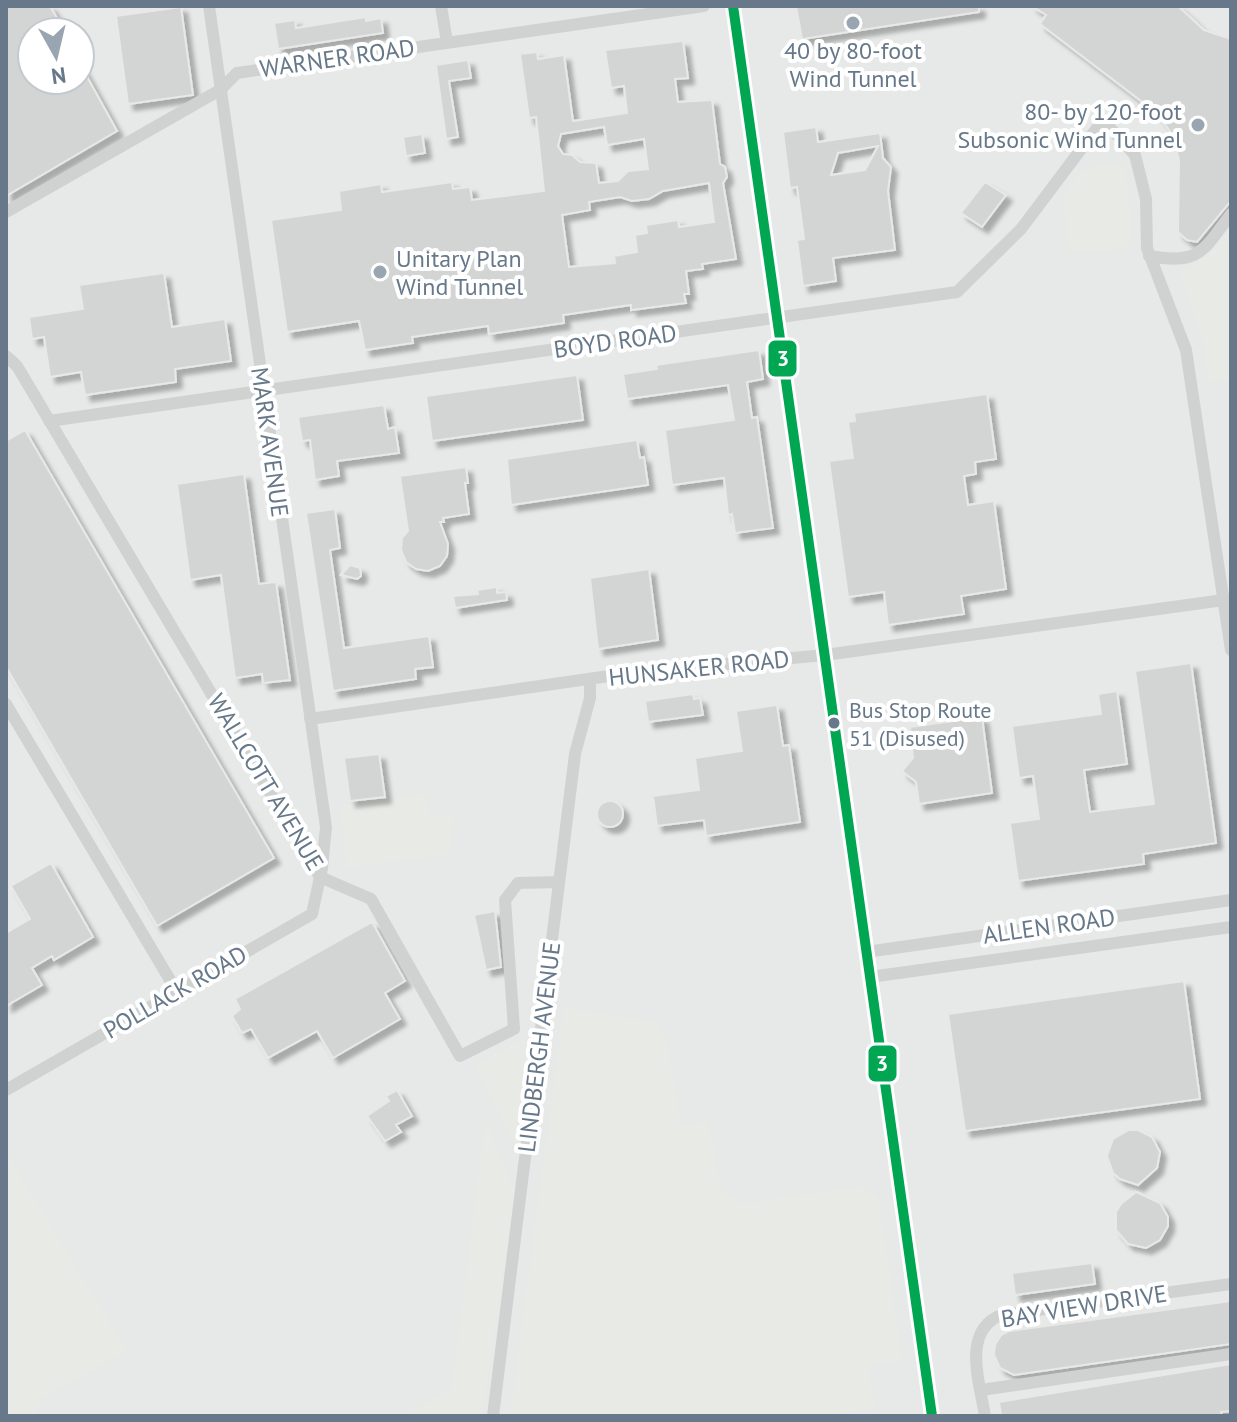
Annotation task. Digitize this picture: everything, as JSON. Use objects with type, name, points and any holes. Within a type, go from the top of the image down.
[{"type":"street","name":"MARK AVENUE","points":[[209,6],[326,827],[320,877]]},
{"type":"street","points":[[441,6],[447,42]]},
{"type":"street","name":"WARNER ROAD","points":[[6,212],[220,90],[237,73],[704,6]]},
{"type":"street","points":[[733,6],[932,1416]]},
{"type":"street","name":"BOYD ROAD","points":[[49,421],[957,292],[1021,229],[1103,120],[1135,155],[1146,199],[1149,256]]},
{"type":"street","points":[[1149,256],[1176,261],[1202,253],[1231,214]]},
{"type":"street","points":[[1149,256],[1186,350],[1228,600],[1231,650]]},
{"type":"street","name":"WALLCOTT AVENUE","points":[[6,356],[17,366],[320,877],[371,899],[460,1056],[514,1029],[505,900],[518,883],[559,882]]},
{"type":"street","name":"HUNSAKER ROAD","points":[[310,719],[590,679],[825,655],[1228,600]]},
{"type":"street","name":"LINDBERGH AVENUE","points":[[493,1416],[575,754],[590,698],[590,679]]},
{"type":"street","points":[[6,704],[176,990]]},
{"type":"street","name":"POLLACK ROAD","points":[[6,1090],[312,914],[320,877]]},
{"type":"street","name":"ALLEN ROAD","points":[[866,952],[1231,900]]},
{"type":"street","name":"ALLEN ROAD","points":[[870,977],[1231,927]]},
{"type":"street","name":"BAY VIEW DRIVE","points":[[985,1416],[975,1347],[979,1333],[992,1318],[1231,1284]]},
{"type":"street","points":[[981,1390],[1231,1354]]},
{"type":"shaded area","points":[[6,6],[16,16],[16,96],[96,96],[96,16],[56,16],[50,6],[1231,6],[1231,1416],[6,1416]]},
{"type":"shaded area","points":[[1103,163],[1125,168],[1133,240],[1122,249],[1068,252],[1064,195],[1082,171]]},
{"type":"shaded area","points":[[1231,229],[1231,379],[1209,382],[1201,331],[1182,282],[1182,271],[1210,253]]},
{"type":"shaded area","points":[[425,794],[430,818],[453,815],[449,855],[347,867],[340,805]]},
{"type":"shaded area","points":[[564,1007],[654,1022],[667,1041],[681,1127],[708,1120],[721,1189],[741,1204],[862,1187],[878,1197],[902,1360],[868,1365],[874,1408],[823,1416],[510,1416]]},
{"type":"shaded area","points":[[526,1037],[532,1046],[518,1150],[474,1066]]},
{"type":"shaded area","points":[[485,1121],[515,1191],[482,1416],[404,1416],[452,1388]]},
{"type":"shaded area","points":[[6,1153],[127,1351],[40,1399],[36,1416],[6,1416]]},
{"type":"building","points":[[6,6],[50,6],[56,16],[16,16],[16,96],[96,96],[96,93],[117,131],[6,196]]},
{"type":"building","name":"40 by 80-foot Wind Tunnel","points":[[796,6],[979,6],[979,12],[802,39]]},
{"type":"building","name":"80- by 120-foot Subsonic Wind Tunnel","points":[[1032,6],[1178,6],[1204,30],[1231,39],[1231,201],[1197,242],[1187,240],[1178,232],[1179,160],[1173,136],[1158,114],[1040,24],[1046,15]]},
{"type":"building","points":[[181,7],[193,95],[128,104],[116,16]]},
{"type":"building","points":[[366,17],[366,21],[381,18],[383,33],[278,49],[274,23],[295,20],[296,28]]},
{"type":"building","points":[[683,41],[688,78],[675,79],[678,102],[712,100],[720,164],[725,167],[727,177],[723,183],[736,259],[702,264],[703,269],[686,271],[689,294],[684,294],[686,303],[631,310],[631,305],[563,315],[564,323],[489,334],[488,326],[412,337],[413,343],[365,350],[359,321],[287,332],[271,220],[341,210],[339,191],[381,184],[382,192],[452,182],[453,189],[470,187],[472,200],[544,191],[536,117],[529,118],[520,54],[537,52],[538,59],[564,55],[573,121],[627,113],[624,86],[611,88],[605,50]],"holes":[[[604,127],[607,145],[644,139],[648,169],[628,171],[618,181],[599,183],[596,163],[580,162],[572,155],[563,154],[558,146],[561,134]],[[709,183],[714,222],[679,227],[678,220],[646,225],[647,233],[635,235],[637,252],[614,256],[615,263],[569,267],[562,215],[590,210],[589,202],[620,197],[632,201],[649,199],[663,191]]]},
{"type":"building","points":[[468,60],[471,78],[449,81],[458,137],[446,139],[436,65]]},
{"type":"building","points":[[816,127],[818,142],[880,133],[883,158],[891,167],[888,191],[895,250],[833,258],[836,281],[803,286],[797,240],[804,239],[797,187],[790,188],[783,132]],"holes":[[[878,146],[865,170],[831,175],[838,153]]]},
{"type":"building","points":[[422,134],[425,153],[406,156],[403,137]]},
{"type":"building","points":[[985,182],[1006,195],[982,227],[961,213]]},
{"type":"building","points":[[164,273],[172,327],[225,319],[231,361],[175,369],[176,382],[85,395],[81,372],[50,377],[44,337],[32,339],[29,317],[83,309],[79,285]]},
{"type":"building","points":[[759,350],[763,379],[747,382],[752,418],[757,417],[773,528],[735,533],[732,514],[728,515],[724,478],[672,485],[665,430],[734,420],[728,385],[627,399],[623,374],[657,369],[656,365]]},
{"type":"building","points":[[577,375],[583,420],[432,441],[426,396]]},
{"type":"building","points":[[987,394],[996,459],[975,462],[976,474],[964,476],[968,505],[994,501],[1006,589],[961,596],[964,614],[888,625],[884,592],[848,597],[829,461],[853,458],[848,422],[855,421],[854,413]]},
{"type":"building","points":[[384,405],[388,429],[395,427],[399,453],[337,461],[339,476],[315,480],[310,440],[302,441],[298,417]]},
{"type":"building","points":[[25,430],[274,858],[157,926],[6,667],[6,441]]},
{"type":"building","points":[[637,440],[640,458],[644,457],[648,485],[511,505],[507,459]]},
{"type":"building","points":[[466,467],[469,514],[443,518],[444,522],[440,522],[448,544],[447,556],[440,566],[428,571],[416,569],[406,562],[401,550],[402,538],[408,531],[400,476]]},
{"type":"building","points":[[244,474],[259,584],[276,582],[290,680],[263,683],[262,674],[235,678],[221,575],[190,580],[177,484]]},
{"type":"building","points":[[335,509],[340,548],[330,550],[344,648],[429,636],[433,667],[415,669],[416,679],[333,691],[306,513]]},
{"type":"building","points":[[350,565],[360,568],[361,576],[357,579],[341,575]]},
{"type":"building","points":[[649,569],[658,640],[598,649],[590,578]]},
{"type":"building","points":[[497,587],[497,593],[506,592],[507,600],[455,608],[453,596],[478,594],[477,590]]},
{"type":"building","points":[[1191,663],[1216,843],[1143,854],[1144,864],[1018,881],[1010,823],[1039,819],[1033,776],[1019,778],[1012,726],[1101,714],[1098,694],[1117,691],[1127,764],[1084,770],[1090,812],[1154,804],[1135,671]]},
{"type":"building","points":[[693,694],[694,699],[700,698],[703,715],[648,722],[645,701]]},
{"type":"building","points":[[777,705],[783,746],[789,745],[800,822],[706,836],[704,820],[657,826],[653,796],[699,790],[695,758],[742,751],[736,711]]},
{"type":"building","points":[[982,717],[992,793],[919,804],[916,782],[902,771],[913,758],[910,727]]},
{"type":"building","points":[[379,754],[385,797],[350,801],[344,758]]},
{"type":"building","points":[[610,801],[619,805],[623,814],[619,823],[610,827],[601,823],[597,814],[601,805]]},
{"type":"building","points":[[51,863],[93,937],[54,960],[52,956],[32,968],[42,985],[6,1006],[6,933],[30,919],[11,886]]},
{"type":"building","points":[[495,911],[501,967],[486,970],[474,915]]},
{"type":"building","points":[[372,922],[405,981],[385,993],[400,1019],[333,1058],[317,1031],[268,1058],[251,1029],[242,1033],[232,1016],[240,1009],[235,999]]},
{"type":"building","points":[[1184,981],[1200,1099],[965,1131],[948,1014]]},
{"type":"building","points":[[397,1090],[412,1116],[396,1125],[401,1132],[385,1141],[367,1116],[389,1101],[386,1096]]},
{"type":"building","points":[[1129,1130],[1138,1130],[1152,1137],[1160,1152],[1157,1168],[1138,1185],[1113,1173],[1107,1156],[1113,1139]]},
{"type":"building","points":[[1136,1192],[1160,1203],[1168,1217],[1168,1226],[1160,1240],[1146,1248],[1128,1244],[1116,1230],[1116,1212]]},
{"type":"building","points":[[1092,1263],[1095,1284],[1015,1295],[1012,1273]]},
{"type":"building","points":[[1231,1301],[1231,1344],[1014,1375],[1000,1368],[994,1355],[1001,1335],[1009,1331]]},
{"type":"building","points":[[1231,1364],[1231,1411],[1221,1412],[1222,1416],[1001,1416],[999,1402]]},
{"type":"transit line","name":"3","points":[[733,6],[932,1416]]},
{"type":"place","name":"40 by 80-foot Wind Tunnel","points":[[853,23]]},
{"type":"place","name":"80- by 120-foot Subsonic Wind Tunnel","points":[[1198,125]]},
{"type":"place","name":"Unitary Plan Wind Tunnel","points":[[380,272]]},
{"type":"place","name":"Bus Stop Route 51 (Disused)","points":[[834,723]]}]
